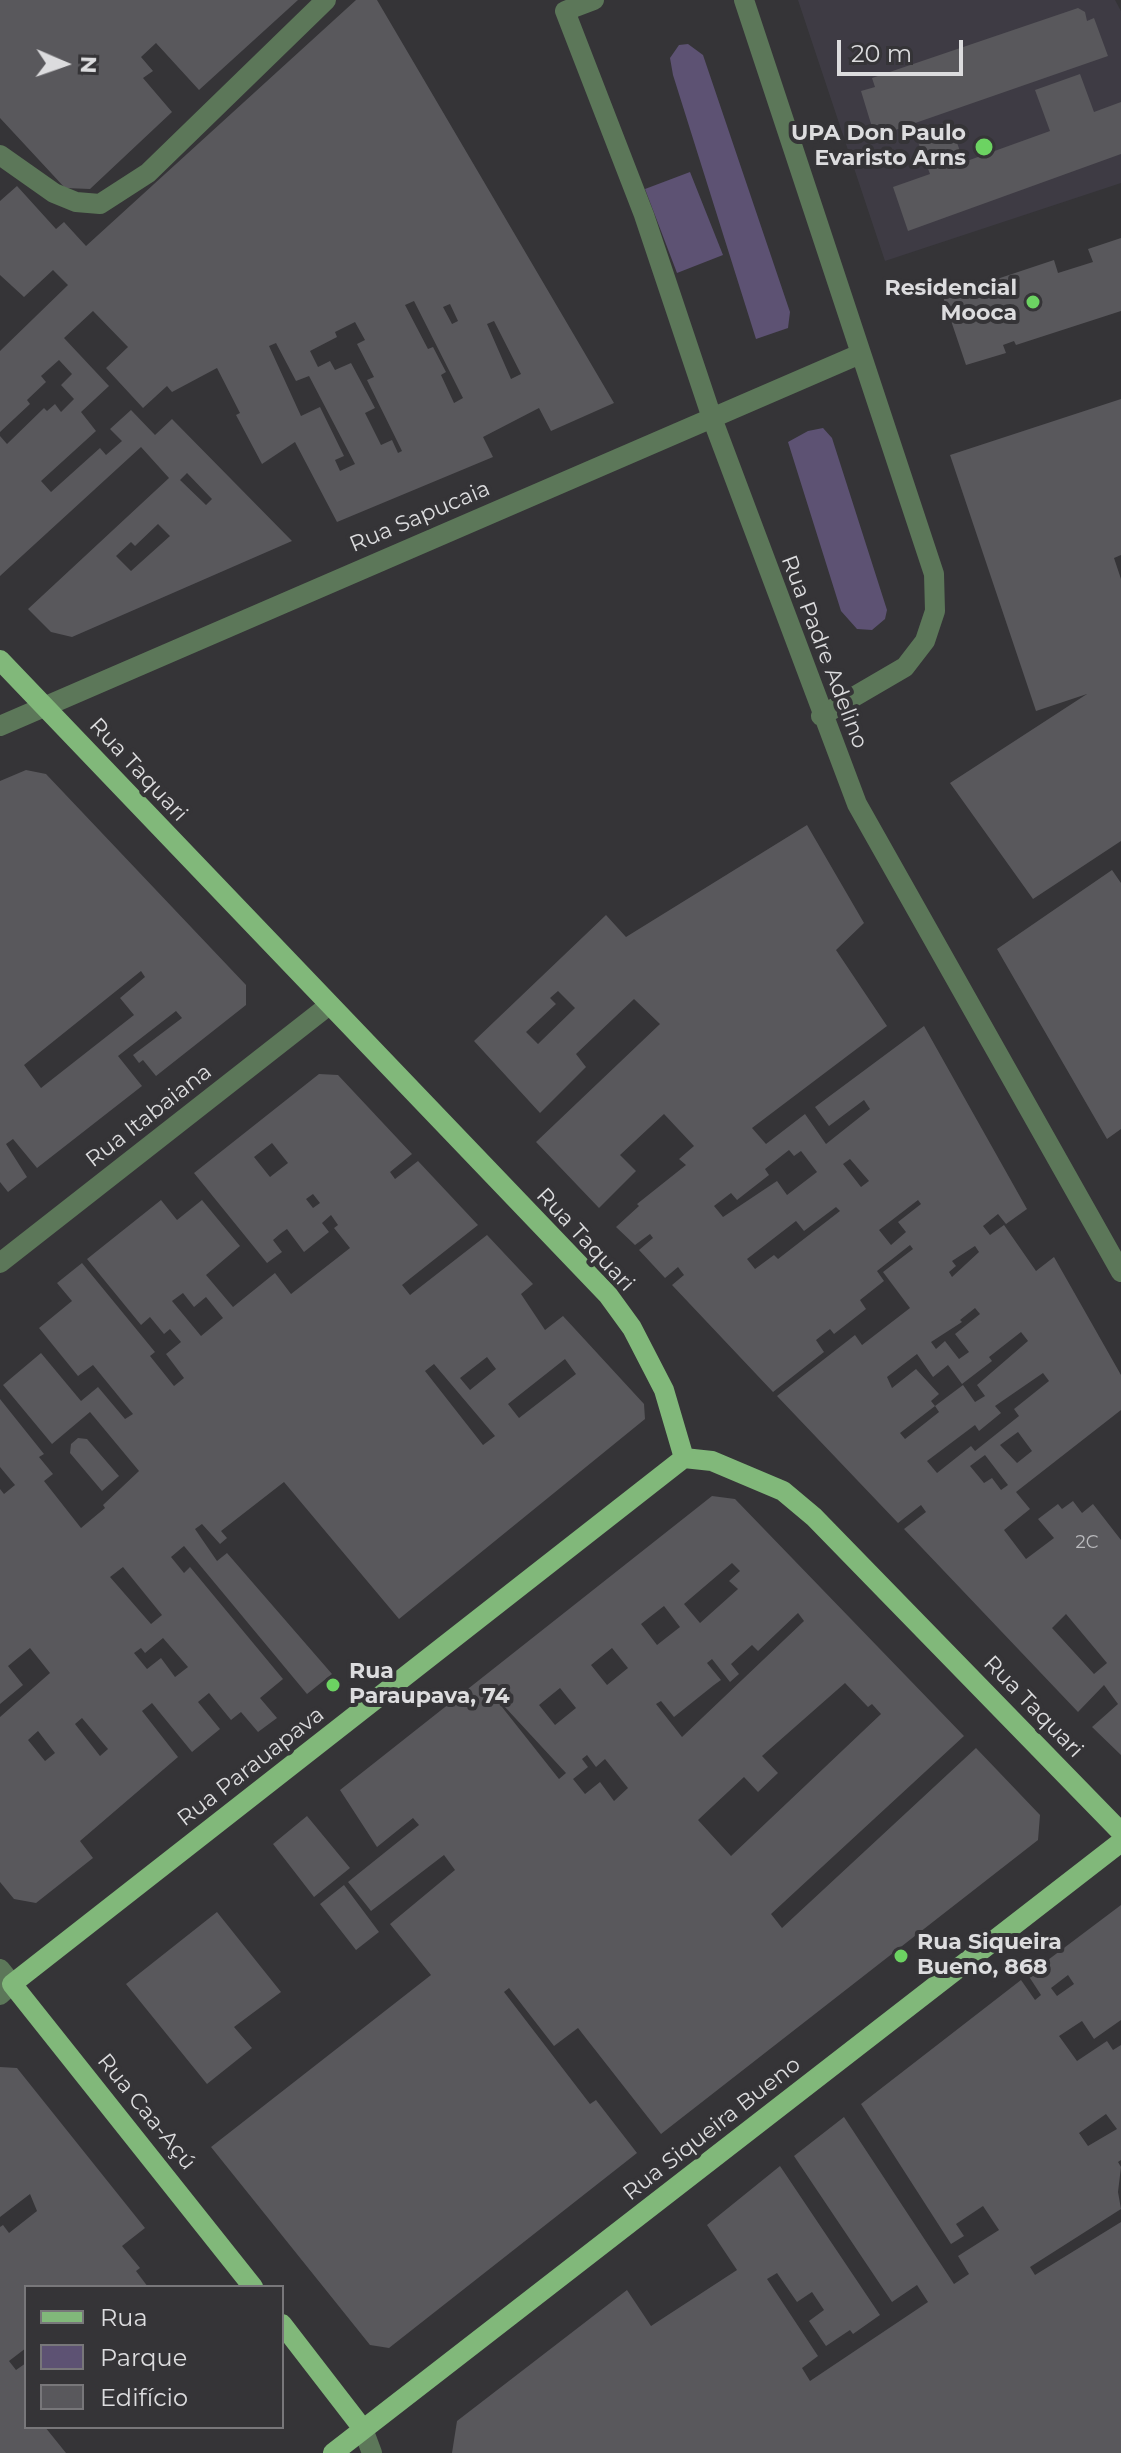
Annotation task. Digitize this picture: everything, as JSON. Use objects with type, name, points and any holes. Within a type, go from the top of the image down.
[{"type":"main road","name":"Rua Taquari","points":[[0,660],[608,1295],[632,1328],[664,1390],[684,1458],[712,1461],[783,1491],[814,1517],[1121,1832]]},
{"type":"main road","name":"Rua Parauapava","points":[[4,1983],[684,1458]]},
{"type":"main road","name":"Rua Siqueira Bueno","points":[[333,2453],[1121,1842]]},
{"type":"main road","name":"Rua Caa-Açú","points":[[4,1983],[251,2285]]},
{"type":"main road","points":[[284,2327],[363,2429]]},
{"type":"street","points":[[0,155],[54,193],[76,202],[100,204],[148,173],[326,0]]},
{"type":"street","name":"Rua Padre Adelino","points":[[594,0],[565,11],[644,215],[712,418],[821,716],[857,804],[1121,1272]]},
{"type":"street","points":[[744,0],[934,574],[935,611],[925,641],[905,667],[821,716]]},
{"type":"street","name":"Rua Sapucaia","points":[[0,726],[860,354]]},
{"type":"street","name":"Rua Itabaiana","points":[[0,1263],[328,1006]]},
{"type":"street","points":[[363,2429],[372,2453]]},
{"type":"shaded area","name":"UPA Don Paulo Evaristo Arns","points":[[798,0],[1115,0],[1121,11],[1121,183],[885,261]]},
{"type":"green space","points":[[688,44],[703,55],[790,312],[788,328],[756,339],[673,75],[670,58],[679,45]]},
{"type":"green space","points":[[690,172],[723,255],[677,273],[645,189]]},
{"type":"green space","points":[[823,428],[832,438],[887,610],[885,619],[872,630],[857,629],[841,611],[788,442],[808,431]]},
{"type":"building","points":[[0,0],[298,0],[199,90],[156,43],[141,57],[153,71],[143,78],[172,112],[90,189],[65,188],[0,118]]},
{"type":"building","points":[[356,0],[377,0],[614,403],[551,431],[539,408],[483,437],[493,457],[337,522],[295,442],[262,464],[236,415],[240,413],[217,368],[172,392],[167,386],[143,408],[106,368],[128,347],[93,311],[64,338],[109,386],[81,412],[96,431],[41,481],[51,492],[100,448],[106,455],[122,441],[110,429],[131,410],[155,435],[172,419],[292,541],[72,637],[51,632],[28,609],[169,478],[141,447],[0,576],[0,436],[7,444],[44,408],[47,411],[55,404],[61,412],[74,399],[61,385],[72,374],[59,360],[41,376],[46,382],[27,400],[30,404],[0,432],[0,351],[68,285],[53,270],[24,297],[0,275],[0,201],[17,186],[56,229],[64,222],[86,246]],"holes":[[[414,301],[463,398],[454,403],[441,375],[446,372],[433,347],[428,349],[405,305]],[[450,304],[458,321],[452,324],[443,307]],[[494,321],[521,374],[511,379],[487,324]],[[355,322],[365,340],[357,344],[374,377],[367,380],[402,451],[398,453],[392,440],[381,445],[365,413],[375,408],[351,363],[335,370],[330,361],[318,367],[310,351],[337,337],[335,332]],[[276,343],[296,381],[309,376],[355,464],[340,471],[335,460],[344,456],[320,407],[301,416],[269,346]],[[187,473],[212,499],[206,505],[180,480]],[[158,524],[170,536],[131,571],[116,556],[131,542],[135,546]]]},
{"type":"building","points":[[1078,8],[1085,12],[1087,21],[1094,18],[1108,56],[875,137],[861,91],[875,87],[872,78]]},
{"type":"building","points":[[1080,74],[1094,112],[1121,102],[1121,154],[908,231],[893,187],[930,174],[915,134],[949,121],[964,162],[1050,131],[1035,90]]},
{"type":"building","name":"Residencial Mooca","points":[[1121,238],[1121,311],[1016,345],[1014,341],[1003,345],[1006,353],[966,365],[942,294],[979,281],[981,289],[996,284],[994,280],[1054,260],[1058,273],[1093,262],[1088,249]]},
{"type":"building","points":[[1121,399],[1121,555],[1114,558],[1121,579],[1121,841],[1033,899],[950,783],[1087,694],[1036,711],[950,455]]},
{"type":"building","points":[[26,770],[46,774],[246,985],[246,1005],[156,1076],[143,1060],[139,1063],[133,1055],[182,1018],[176,1011],[118,1056],[142,1086],[37,1168],[13,1139],[6,1144],[27,1177],[8,1192],[0,1182],[0,781]],"holes":[[[141,971],[145,977],[120,998],[134,1015],[41,1088],[24,1065]]]},
{"type":"building","points":[[807,825],[864,923],[836,950],[887,1026],[752,1128],[766,1144],[805,1114],[826,1144],[870,1109],[864,1100],[829,1126],[815,1107],[924,1026],[1027,1209],[1006,1224],[998,1214],[983,1226],[990,1235],[1004,1225],[1036,1271],[1054,1257],[1121,1375],[1121,1410],[1016,1492],[1030,1509],[1004,1530],[1026,1559],[1054,1538],[1038,1519],[1058,1504],[1062,1509],[1073,1501],[1082,1513],[1093,1504],[1121,1540],[1121,1755],[1092,1727],[1118,1704],[1104,1685],[1078,1712],[904,1529],[926,1512],[921,1505],[898,1523],[777,1396],[855,1335],[862,1345],[910,1308],[883,1272],[913,1249],[910,1245],[877,1271],[884,1281],[860,1300],[866,1309],[834,1334],[830,1329],[816,1340],[824,1352],[773,1392],[672,1285],[684,1275],[678,1267],[665,1278],[639,1250],[653,1238],[650,1234],[635,1245],[616,1227],[639,1206],[637,1204],[686,1165],[679,1159],[694,1146],[664,1114],[620,1155],[636,1171],[599,1208],[536,1142],[660,1024],[634,999],[576,1054],[586,1067],[540,1113],[474,1041],[606,915],[626,937]],"holes":[[[558,991],[575,1008],[538,1044],[526,1032],[556,1004],[550,998]],[[789,1150],[794,1156],[801,1151],[817,1172],[787,1195],[777,1181],[723,1217],[714,1206],[731,1193],[737,1200],[769,1175],[765,1169]],[[850,1159],[869,1181],[861,1187],[843,1164]],[[918,1200],[921,1204],[898,1222],[906,1232],[891,1245],[879,1230]],[[836,1207],[840,1211],[778,1259],[774,1255],[755,1269],[747,1259],[796,1221],[804,1231]],[[975,1246],[979,1252],[952,1277],[949,1272],[956,1266],[952,1261]],[[975,1308],[980,1314],[955,1334],[969,1352],[959,1359],[945,1341],[936,1349],[931,1342],[962,1322],[960,1320]],[[1021,1332],[1028,1341],[977,1385],[985,1396],[975,1402],[963,1385],[935,1406],[931,1401],[939,1394],[916,1369],[892,1388],[887,1377],[917,1354],[933,1377],[948,1365],[962,1384],[992,1361],[989,1357]],[[1043,1373],[1049,1381],[1014,1409],[1019,1416],[975,1451],[971,1446],[937,1473],[927,1461],[975,1425],[979,1431],[1001,1413],[995,1406]],[[935,1406],[939,1412],[905,1439],[900,1433]],[[1018,1432],[1032,1451],[1017,1463],[1000,1445]],[[985,1455],[1008,1485],[1001,1490],[992,1478],[984,1483],[970,1466]],[[1066,1614],[1107,1663],[1094,1674],[1052,1628]]]},
{"type":"building","points":[[1112,870],[1121,883],[1121,1129],[1107,1139],[997,949]]},
{"type":"building","points":[[319,1074],[338,1075],[412,1154],[390,1172],[395,1179],[418,1161],[478,1225],[402,1285],[410,1295],[487,1235],[533,1284],[521,1294],[545,1330],[563,1316],[644,1404],[645,1419],[399,1619],[284,1482],[221,1531],[227,1538],[220,1544],[202,1524],[195,1529],[217,1561],[227,1553],[332,1674],[307,1694],[184,1546],[171,1557],[184,1573],[190,1567],[283,1679],[260,1698],[277,1718],[258,1732],[241,1712],[231,1720],[209,1693],[198,1702],[220,1729],[192,1752],[152,1703],[142,1711],[178,1757],[80,1841],[93,1858],[36,1903],[14,1899],[0,1882],[0,1717],[50,1673],[30,1648],[8,1666],[23,1685],[0,1704],[0,1489],[4,1494],[15,1485],[0,1467],[0,1399],[44,1454],[39,1457],[53,1474],[44,1481],[81,1528],[105,1508],[103,1505],[139,1471],[90,1412],[52,1444],[3,1385],[41,1353],[81,1401],[98,1387],[125,1419],[133,1414],[93,1365],[78,1376],[39,1328],[72,1301],[57,1283],[82,1263],[155,1352],[150,1356],[174,1386],[184,1378],[166,1354],[181,1342],[170,1329],[164,1334],[150,1317],[141,1325],[87,1259],[161,1200],[177,1220],[202,1200],[240,1246],[206,1275],[233,1307],[275,1273],[291,1294],[350,1248],[334,1228],[338,1225],[331,1215],[322,1223],[329,1232],[304,1252],[287,1229],[280,1234],[273,1240],[282,1252],[267,1263],[194,1173]],"holes":[[[272,1143],[288,1163],[270,1177],[254,1157]],[[313,1194],[320,1203],[313,1208],[306,1199]],[[183,1293],[194,1307],[206,1297],[223,1318],[201,1336],[172,1301]],[[487,1357],[496,1369],[470,1390],[460,1378]],[[565,1359],[576,1374],[519,1418],[508,1404]],[[434,1364],[495,1436],[483,1445],[425,1371]],[[123,1567],[162,1615],[151,1624],[110,1577]],[[163,1638],[188,1667],[175,1677],[161,1658],[147,1669],[134,1653],[141,1648],[145,1653]],[[82,1718],[108,1749],[100,1756],[75,1724]],[[38,1731],[55,1753],[45,1761],[28,1740]]]},
{"type":"building","points":[[78,1438],[87,1439],[119,1476],[102,1491],[70,1453],[71,1444]]},
{"type":"building","points":[[712,1496],[735,1499],[964,1736],[771,1914],[782,1928],[976,1748],[1040,1815],[1038,1840],[661,2134],[578,2028],[554,2046],[509,1988],[504,1992],[590,2104],[596,2100],[637,2153],[389,2348],[370,2345],[211,2147],[431,1975],[390,1924],[455,1870],[444,1855],[371,1911],[348,1882],[419,1825],[413,1818],[377,1847],[340,1790]],"holes":[[[732,1563],[740,1571],[729,1581],[738,1589],[700,1623],[684,1604]],[[664,1606],[680,1627],[657,1645],[641,1624]],[[798,1613],[804,1621],[682,1737],[656,1704],[661,1701],[674,1717],[721,1680],[707,1663],[712,1659],[730,1682],[739,1674],[731,1664],[752,1645],[758,1651]],[[612,1648],[628,1668],[607,1685],[591,1665]],[[845,1683],[868,1707],[872,1704],[881,1714],[731,1856],[698,1820],[744,1777],[758,1792],[778,1773],[762,1756]],[[560,1688],[576,1708],[555,1725],[539,1705]],[[502,1707],[566,1773],[559,1779]],[[587,1755],[596,1767],[605,1759],[628,1788],[614,1801],[600,1782],[585,1794],[573,1779],[588,1767],[582,1759]]]},
{"type":"building","points":[[307,1816],[350,1868],[314,1897],[273,1844]]},
{"type":"building","points":[[344,1885],[379,1932],[356,1950],[320,1904]]},
{"type":"building","points":[[1121,1905],[1121,2020],[1094,2039],[1082,2021],[1059,2036],[1077,2061],[1107,2041],[1113,2050],[1121,2045],[1121,2160],[1118,2162],[1121,2167],[1118,2192],[1121,2209],[1030,2267],[1035,2275],[1121,2222],[1121,2453],[452,2453],[457,2421],[627,2290],[651,2326],[737,2270],[707,2225],[780,2166],[880,2315],[853,2334],[850,2330],[826,2346],[809,2321],[824,2310],[812,2292],[797,2302],[777,2273],[767,2279],[818,2356],[802,2368],[810,2381],[928,2302],[917,2285],[892,2302],[794,2156],[844,2117],[954,2284],[969,2274],[958,2256],[999,2230],[983,2206],[956,2224],[964,2236],[951,2244],[861,2104],[1021,1980],[1035,2000],[1041,1995],[1028,1975]],"holes":[[[1068,1975],[1074,1984],[1057,1996],[1051,1988]],[[1106,2114],[1117,2129],[1088,2146],[1079,2133]]]},
{"type":"building","points":[[217,1912],[281,1992],[234,2027],[252,2048],[207,2084],[126,1984]]},
{"type":"building","points":[[0,2067],[17,2068],[145,2228],[122,2246],[140,2268],[136,2271],[146,2285],[24,2285],[24,2350],[9,2361],[16,2370],[24,2364],[24,2429],[47,2429],[66,2453],[0,2453],[0,2227],[3,2225],[9,2233],[37,2211],[30,2194],[0,2217]]},
{"type":"place","name":"UPA Don Paulo Evaristo Arns","points":[[984,147]]},
{"type":"place","name":"Residencial Mooca","points":[[1033,302]]},
{"type":"place","name":"Rua Paraupava, 74","points":[[333,1685]]},
{"type":"place","name":"Rua Siqueira Bueno, 868","points":[[901,1956]]}]
